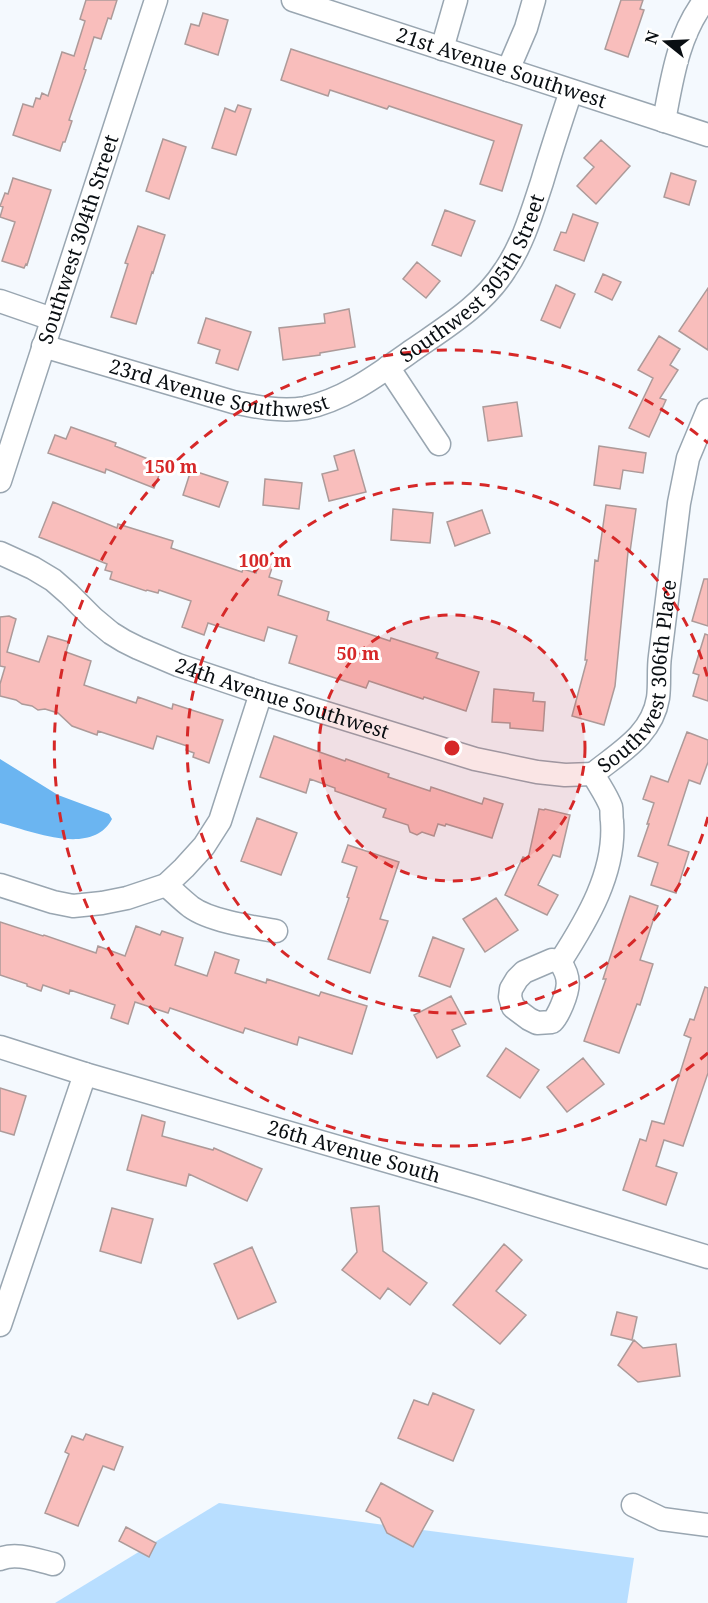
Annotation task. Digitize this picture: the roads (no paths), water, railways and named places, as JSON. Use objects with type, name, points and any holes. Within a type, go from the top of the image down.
[{"type":"street","name":"Southwest 304th Street","points":[[0,481],[156,0]]},
{"type":"street","name":"21st Avenue Southwest","points":[[293,0],[708,135]]},
{"type":"street","points":[[442,49],[456,0]]},
{"type":"street","points":[[508,70],[526,28],[534,0]]},
{"type":"street","points":[[664,121],[680,49],[687,29],[705,0]]},
{"type":"street","name":"Southwest 305th Street","points":[[439,444],[388,367],[472,308],[506,270],[531,213],[571,91]]},
{"type":"street","points":[[0,301],[52,319]]},
{"type":"street","name":"23rd Avenue Southwest","points":[[43,346],[232,402],[272,409],[305,408],[340,396],[388,367]]},
{"type":"street","name":"Southwest 306th Place","points":[[560,962],[591,909],[609,859],[613,833],[611,807],[593,774],[639,737],[650,723],[655,711],[679,503],[688,458],[708,410]]},
{"type":"street","name":"24th Avenue Southwest","points":[[0,553],[53,580],[111,633],[138,648],[186,668],[475,759],[565,776],[593,774]]},
{"type":"street","points":[[0,885],[73,906],[127,898],[166,885],[204,846],[220,821],[261,693]]},
{"type":"street","points":[[166,885],[201,913],[240,926],[276,931]]},
{"type":"street","name":"26th Avenue South","points":[[0,1047],[708,1257]]},
{"type":"street","points":[[0,1325],[85,1074]]},
{"type":"street","points":[[633,1505],[662,1519],[708,1526]]},
{"type":"street","points":[[0,1559],[7,1556],[53,1564]]},
{"type":"water","points":[[0,759],[58,795],[109,814],[112,819],[103,830],[90,837],[76,839],[44,835],[0,823]]}]
